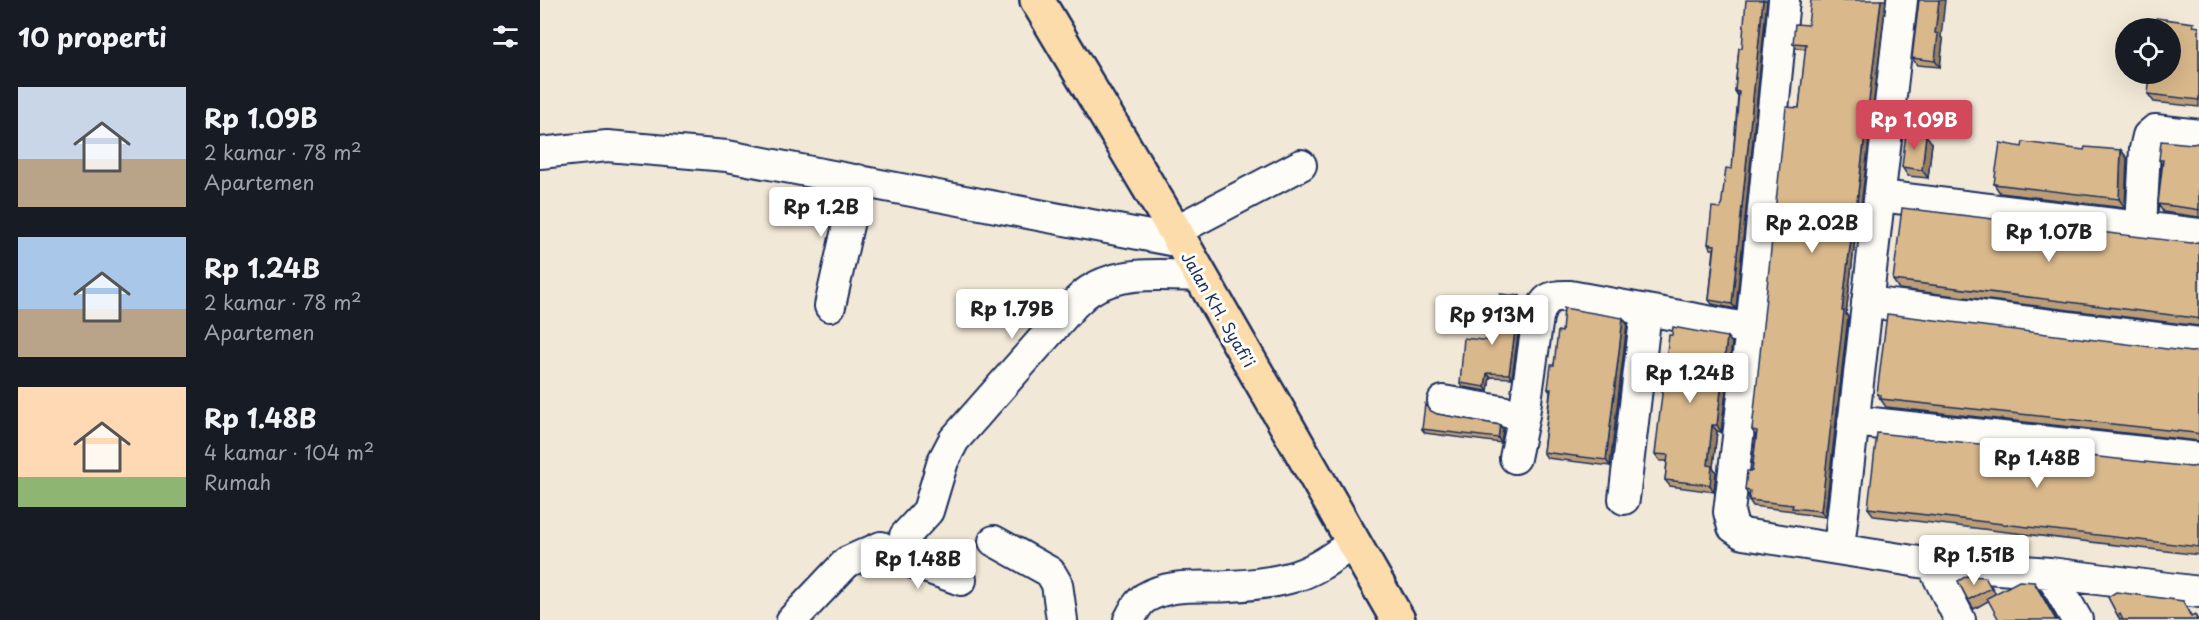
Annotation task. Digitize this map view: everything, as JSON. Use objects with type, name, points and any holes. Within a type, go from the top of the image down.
[{"type":"main road","name":"Jalan KH. Syafi'i","points":[[1037,0],[1178,237],[1398,620]]},
{"type":"street","points":[[1784,0],[1729,512],[1733,527],[1743,534],[1932,564],[2050,573],[2197,596]]},
{"type":"street","points":[[1839,548],[1902,0]]},
{"type":"street","points":[[2141,227],[2145,149],[2148,136],[2155,130],[2199,135]]},
{"type":"street","points":[[540,153],[607,146],[687,152],[759,161],[1178,237],[1301,165]]},
{"type":"street","points":[[830,306],[858,180]]},
{"type":"street","points":[[1880,196],[2199,234]]},
{"type":"street","points":[[792,620],[848,561],[895,546],[928,511],[943,461],[954,440],[1089,291],[1122,279],[1162,275],[1200,276]]},
{"type":"street","points":[[1515,458],[1524,415],[1538,317],[1545,301],[1553,296],[1570,296],[1750,329]]},
{"type":"street","points":[[1868,302],[2199,343]]},
{"type":"street","points":[[1624,499],[1646,311]]},
{"type":"street","points":[[1443,401],[1524,415]]},
{"type":"street","points":[[1853,421],[2199,458]]},
{"type":"street","points":[[994,541],[1050,572],[1057,584],[1062,620]]},
{"type":"street","points":[[1129,620],[1140,602],[1169,589],[1188,586],[1249,585],[1291,578],[1321,565],[1353,543]]},
{"type":"street","points":[[895,546],[911,562],[961,580]]},
{"type":"street","points":[[1932,564],[1960,620]]},
{"type":"street","points":[[2050,573],[2077,620]]},
{"type":"building","points":[[1746,0],[1763,0],[1732,304],[1709,300],[1715,245],[1708,244],[1712,207],[1721,208],[1726,168],[1732,169],[1739,92],[1735,91]]},
{"type":"building","points":[[1811,0],[1881,0],[1847,268],[1821,511],[1749,500],[1750,491],[1745,490],[1747,471],[1752,471],[1757,431],[1752,430],[1786,107],[1799,108],[1806,44],[1793,43],[1795,24],[1808,25]]},
{"type":"building","points":[[1919,0],[1939,0],[1935,33],[1938,34],[1935,61],[1912,58]]},
{"type":"building","points":[[2181,21],[2194,23],[2193,26],[2199,27],[2199,100],[2148,94],[2149,84],[2181,84]]},
{"type":"building","points":[[1906,132],[1926,135],[1922,170],[1902,167]]},
{"type":"building","points":[[2161,141],[2199,143],[2199,210],[2158,204],[2163,160],[2159,160]]},
{"type":"building","points":[[2023,142],[2084,150],[2085,147],[2121,150],[2119,199],[1994,184],[2000,143],[2022,147]]},
{"type":"building","points":[[1902,208],[2191,243],[2199,242],[2199,319],[1893,280]]},
{"type":"building","points":[[1500,294],[1520,296],[1509,374],[1487,373],[1485,387],[1460,383],[1464,338],[1492,341]]},
{"type":"building","points":[[1564,308],[1623,318],[1606,460],[1543,452],[1551,389],[1548,389],[1551,365],[1554,365],[1558,331],[1562,332]]},
{"type":"building","points":[[1887,314],[2191,352],[2199,351],[2199,434],[1881,399],[1881,395],[1877,394]]},
{"type":"building","points":[[1673,327],[1727,337],[1717,425],[1712,425],[1708,465],[1712,466],[1710,485],[1665,480],[1668,455],[1655,454],[1669,335],[1672,335]]},
{"type":"building","points":[[1425,404],[1429,410],[1437,414],[1500,425],[1498,438],[1422,429]]},
{"type":"building","points":[[1877,433],[2191,467],[2199,466],[2199,547],[1868,508]]},
{"type":"building","points":[[1967,576],[1985,577],[1991,588],[1968,600],[1958,581]]},
{"type":"building","points":[[2019,581],[2034,582],[2056,620],[1999,620],[1987,598]]},
{"type":"building","points":[[2116,592],[2183,601],[2191,617],[2195,615],[2197,620],[2123,620],[2120,614],[2118,616],[2108,597]]}]
